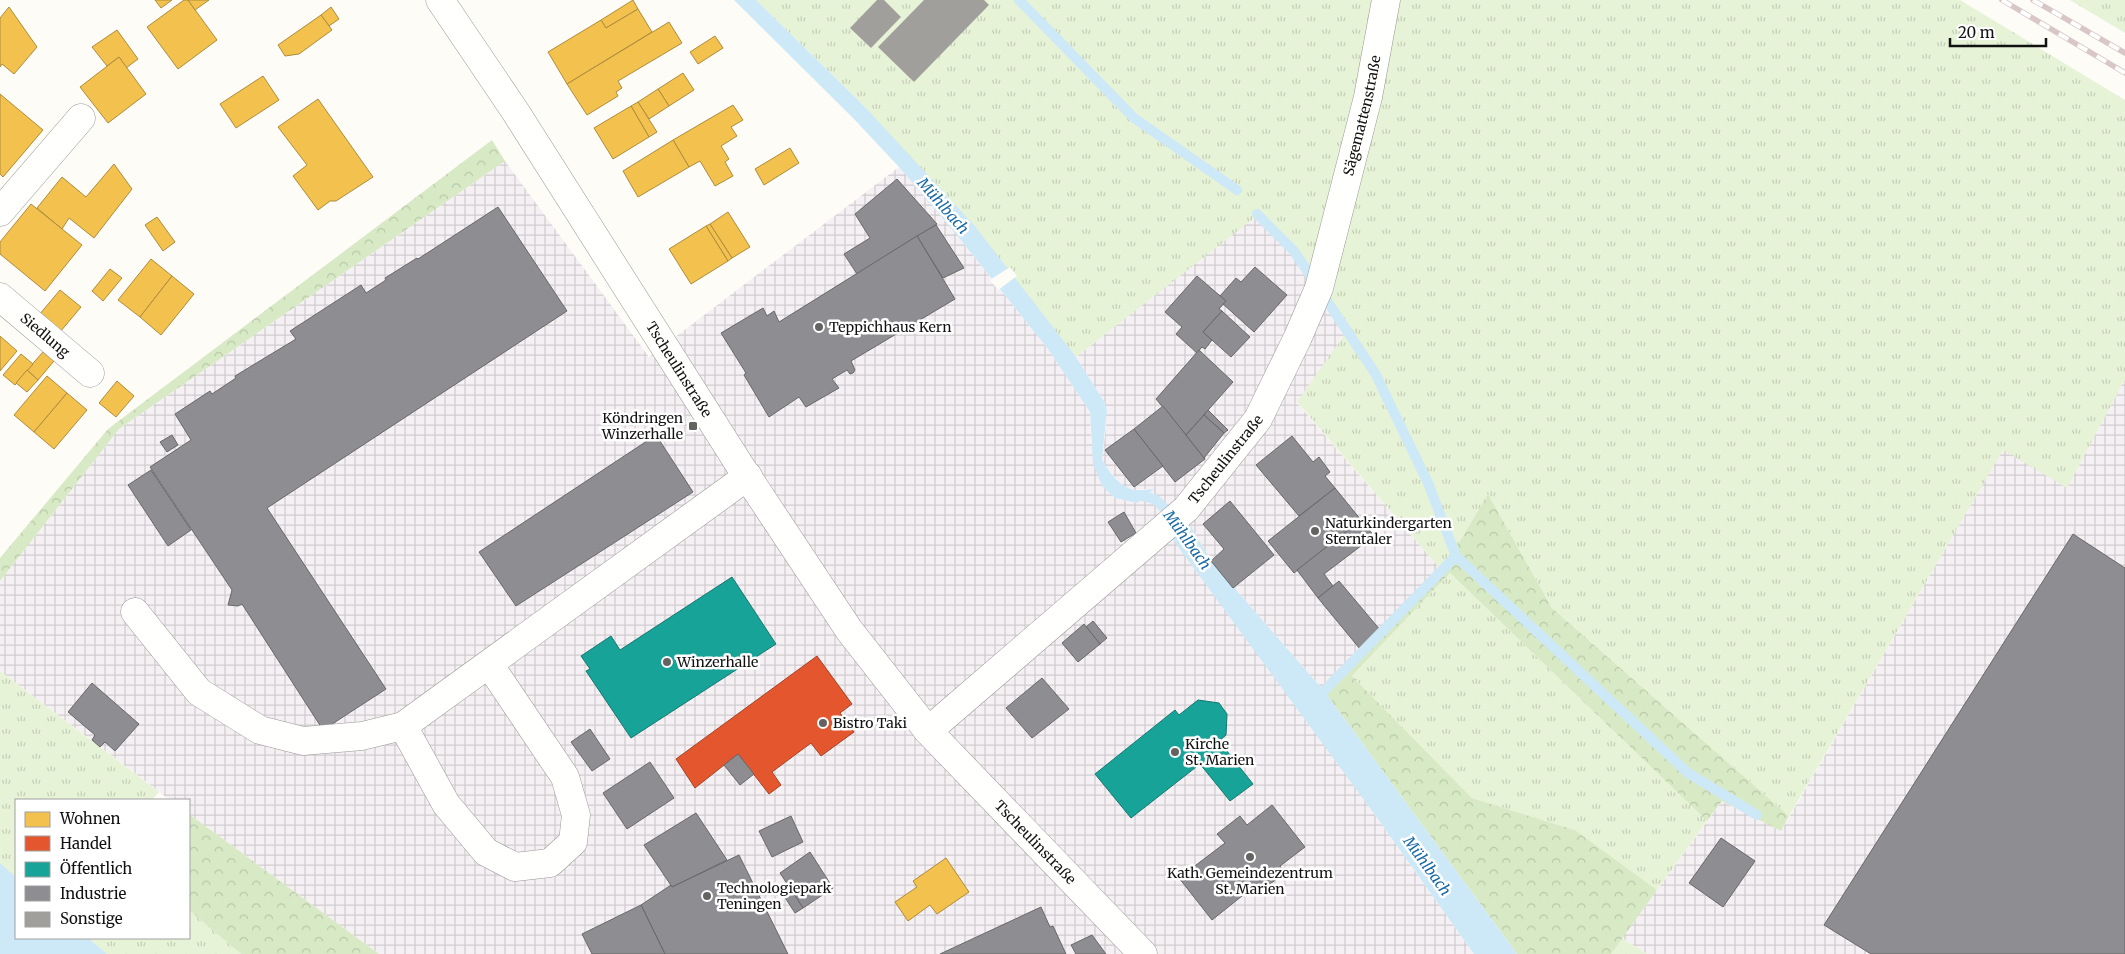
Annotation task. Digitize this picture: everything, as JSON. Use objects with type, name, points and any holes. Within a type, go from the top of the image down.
[{"type":"street","name":"Tscheulinstraße","points":[[440,0],[515,111],[748,476],[849,630],[928,731],[1143,954]]},
{"type":"street","name":"Sägemattenstraße","points":[[1332,232],[1368,97],[1386,0]]},
{"type":"street","points":[[0,212],[81,118]]},
{"type":"street","name":"Tscheulinstraße","points":[[928,731],[1154,534],[1186,509],[1258,419],[1298,337],[1319,288],[1332,232]]},
{"type":"street","name":"Siedlung","points":[[0,297],[90,373]]},
{"type":"street","points":[[135,612],[199,692],[260,730],[303,741],[362,736],[403,726],[748,476]]},
{"type":"street","points":[[403,726],[446,804],[486,852],[515,867],[550,863],[573,842],[576,815],[565,777],[489,664]]},
{"type":"shaded area","points":[[505,161],[649,357],[899,167],[960,239],[1048,349],[1090,412],[1091,442],[1115,498],[1137,503],[1148,489],[1134,490],[1124,487],[1105,466],[1102,459],[1106,426],[1105,403],[1076,357],[1257,214],[1294,251],[1347,331],[1297,403],[1442,571],[1324,691],[1211,561],[1189,523],[1180,530],[1375,815],[1474,954],[379,954],[190,815],[190,799],[169,799],[0,671],[0,581],[119,429]]},
{"type":"shaded area","points":[[2125,379],[2125,954],[1647,954],[1622,938],[1722,801],[1781,831],[2003,449],[2067,487]]},
{"type":"green space","points":[[756,0],[1960,0],[2125,100],[2125,379],[2067,488],[2003,450],[1789,816],[1552,608],[1488,494],[1442,571],[1297,402],[1347,331],[1294,251],[1258,215],[1076,357],[865,107]]},
{"type":"green space","points":[[2070,0],[2125,0],[2125,33]]},
{"type":"green space","points":[[492,140],[505,161],[119,429],[0,581],[0,558],[108,429]]},
{"type":"green space","points":[[1488,494],[1552,608],[1789,816],[1781,831],[1722,801],[1707,821],[1450,573],[1352,676],[1472,798],[1575,830],[1657,890],[1611,954],[1517,954],[1324,691],[1442,571]]},
{"type":"green space","points":[[1450,573],[1707,821],[1657,890],[1575,830],[1472,798],[1352,676]]},
{"type":"green space","points":[[0,671],[159,792],[153,799],[15,799],[15,876],[0,863]]},
{"type":"green space","points":[[190,815],[379,954],[241,954],[190,911]]},
{"type":"green space","points":[[190,911],[241,954],[107,954],[89,939],[190,939]]},
{"type":"green space","points":[[1622,938],[1647,954],[1611,954]]},
{"type":"water","points":[[734,0],[756,0],[865,107],[974,225],[1076,357],[1105,403],[1107,410],[1102,459],[1108,468],[1124,486],[1136,490],[1154,489],[1137,503],[1115,498],[1102,486],[1093,464],[1090,412],[1048,349],[960,239],[899,167],[854,119]]},
{"type":"water","points":[[1189,523],[1211,561],[1324,691],[1517,954],[1474,954],[1375,815],[1171,537]]},
{"type":"water","points":[[0,863],[15,876],[15,939],[89,939],[107,954],[0,954]]},
{"type":"pier","points":[[1010,267],[1017,276],[998,290],[990,280]]},
{"type":"building: Wohnen","points":[[155,0],[172,0],[161,8]]},
{"type":"building: Wohnen","points":[[184,0],[188,0],[217,40],[178,69],[147,27]]},
{"type":"building: Wohnen","points":[[188,0],[209,0],[195,10]]},
{"type":"building: Wohnen","points":[[633,0],[638,9],[606,28],[601,20]]},
{"type":"building: Wohnen","points":[[9,7],[37,47],[14,74],[2,64],[0,67],[0,18]]},
{"type":"building: Wohnen","points":[[331,7],[339,19],[329,26],[321,15]]},
{"type":"building: Wohnen","points":[[638,9],[652,32],[567,84],[548,52],[601,20],[606,28]]},
{"type":"building: Wohnen","points":[[321,15],[332,30],[299,54],[285,56],[278,45]]},
{"type":"building: Wohnen","points":[[669,22],[682,43],[618,81],[622,88],[616,92],[618,96],[587,115],[567,84]]},
{"type":"building: Wohnen","points":[[117,30],[138,59],[126,68],[119,57],[107,66],[92,47]]},
{"type":"building: Wohnen","points":[[715,36],[723,48],[698,64],[690,52]]},
{"type":"building: Wohnen","points":[[119,57],[146,94],[108,123],[80,87]]},
{"type":"building: Wohnen","points":[[683,73],[694,90],[669,106],[658,89]]},
{"type":"building: Wohnen","points":[[263,76],[279,100],[236,128],[220,104]]},
{"type":"building: Wohnen","points":[[658,89],[669,106],[649,119],[638,102]]},
{"type":"building: Wohnen","points":[[0,94],[43,130],[3,177],[0,174]]},
{"type":"building: Wohnen","points":[[318,99],[373,177],[336,201],[330,201],[318,210],[293,176],[307,165],[278,127]]},
{"type":"building: Wohnen","points":[[638,102],[657,132],[649,137],[631,106]]},
{"type":"building: Wohnen","points":[[733,105],[743,120],[731,127],[737,136],[721,146],[729,159],[725,162],[733,176],[715,186],[700,161],[689,167],[673,140]]},
{"type":"building: Wohnen","points":[[631,106],[649,137],[613,159],[594,128]]},
{"type":"building: Wohnen","points":[[673,140],[689,167],[638,197],[623,171]]},
{"type":"building: Wohnen","points":[[790,148],[799,163],[764,185],[755,169]]},
{"type":"building: Wohnen","points":[[114,164],[132,189],[94,238],[69,218],[62,229],[37,208],[62,177],[86,197]]},
{"type":"building: Wohnen","points":[[31,204],[82,245],[45,291],[0,254],[0,242]]},
{"type":"building: Wohnen","points":[[728,212],[750,247],[732,258],[710,224]]},
{"type":"building: Wohnen","points":[[157,217],[175,242],[163,251],[145,225]]},
{"type":"building: Wohnen","points":[[710,224],[732,258],[728,261],[706,226]]},
{"type":"building: Wohnen","points":[[706,226],[728,261],[691,284],[669,249]]},
{"type":"building: Wohnen","points":[[151,259],[172,276],[140,317],[118,300]]},
{"type":"building: Wohnen","points":[[110,269],[122,278],[103,301],[92,291]]},
{"type":"building: Wohnen","points":[[172,276],[194,294],[161,335],[140,317]]},
{"type":"building: Wohnen","points":[[60,290],[81,307],[60,332],[39,315]]},
{"type":"building: Wohnen","points":[[0,336],[17,351],[0,371]]},
{"type":"building: Wohnen","points":[[43,352],[54,361],[38,380],[27,370]]},
{"type":"building: Wohnen","points":[[21,354],[33,364],[15,385],[3,375]]},
{"type":"building: Wohnen","points":[[27,370],[38,380],[27,392],[16,383]]},
{"type":"building: Wohnen","points":[[47,376],[67,393],[34,432],[14,415]]},
{"type":"building: Wohnen","points":[[117,381],[134,396],[116,417],[99,403]]},
{"type":"building: Wohnen","points":[[67,393],[87,410],[54,449],[34,432]]},
{"type":"building: Wohnen","points":[[946,858],[969,892],[937,914],[930,905],[908,921],[895,902],[917,887],[913,881]]},
{"type":"building: Handel","points":[[817,656],[852,704],[840,713],[854,732],[821,756],[811,743],[772,772],[781,785],[769,794],[738,754],[695,788],[676,759]]},
{"type":"building: Öffentlich","name":"Winzerhalle","points":[[732,577],[776,644],[631,738],[586,671],[590,669],[581,656],[611,636],[620,650]]},
{"type":"building: Öffentlich","name":"Kirche St. Marien","points":[[1198,700],[1219,703],[1227,714],[1226,735],[1219,741],[1253,784],[1230,801],[1200,764],[1131,818],[1095,774],[1175,710],[1179,715]]},
{"type":"building: Industrie","points":[[897,179],[937,224],[857,274],[844,254],[870,238],[855,214]]},
{"type":"building: Industrie","points":[[498,207],[567,311],[267,508],[386,689],[323,730],[242,604],[238,606],[228,605],[232,590],[150,467],[191,440],[175,414],[210,391],[212,394],[236,378],[235,376],[296,339],[290,331],[361,285],[366,293],[386,280],[385,278]]},
{"type":"building: Industrie","points":[[936,225],[964,268],[943,278],[917,236]]},
{"type":"building: Industrie","name":"Teppichhaus Kern","points":[[917,236],[955,299],[851,361],[855,370],[853,373],[850,374],[847,370],[832,379],[839,388],[806,407],[799,397],[769,417],[744,375],[746,373],[721,333],[763,308],[767,316],[774,311],[779,322]]},
{"type":"building: Industrie","points":[[1255,267],[1287,295],[1254,332],[1223,304],[1226,301],[1220,296],[1236,278],[1241,282]]},
{"type":"building: Industrie","points":[[1197,276],[1226,301],[1219,309],[1222,311],[1203,332],[1212,340],[1205,349],[1202,347],[1197,353],[1176,334],[1182,327],[1165,312]]},
{"type":"building: Industrie","points":[[1222,311],[1250,337],[1231,357],[1203,332]]},
{"type":"building: Industrie","points":[[1199,350],[1233,382],[1186,435],[1156,399]]},
{"type":"building: Industrie","points":[[1163,406],[1205,459],[1175,482],[1134,429]]},
{"type":"building: Industrie","points":[[1208,410],[1228,430],[1224,433],[1204,415]]},
{"type":"building: Industrie","points":[[1204,415],[1224,433],[1204,458],[1186,435]]},
{"type":"building: Industrie","points":[[1134,429],[1163,466],[1134,487],[1105,450]]},
{"type":"building: Industrie","points":[[172,435],[178,445],[167,452],[160,442]]},
{"type":"building: Industrie","points":[[656,435],[693,492],[516,606],[479,552]]},
{"type":"building: Industrie","points":[[1292,436],[1313,462],[1319,457],[1330,472],[1325,476],[1335,488],[1299,516],[1256,465]]},
{"type":"building: Industrie","points":[[151,470],[191,530],[168,546],[128,485]]},
{"type":"building: Industrie","name":"Naturkindergarten Sterntaler","points":[[1335,488],[1361,520],[1294,573],[1268,541]]},
{"type":"building: Industrie","points":[[1230,501],[1274,555],[1233,588],[1211,561],[1224,549],[1203,524]]},
{"type":"building: Industrie","points":[[1124,512],[1136,533],[1121,542],[1108,522]]},
{"type":"building: Industrie","points":[[1361,520],[1374,536],[1324,574],[1333,586],[1318,598],[1297,570]]},
{"type":"building: Industrie","points":[[2073,534],[2125,568],[2125,954],[1871,954],[1824,925]]},
{"type":"building: Industrie","points":[[1339,581],[1381,631],[1360,649],[1318,598]]},
{"type":"building: Industrie","points":[[1093,621],[1107,638],[1100,644],[1086,627]]},
{"type":"building: Industrie","points":[[1084,624],[1100,644],[1078,662],[1062,643]]},
{"type":"building: Industrie","points":[[1042,678],[1069,709],[1032,738],[1006,708]]},
{"type":"building: Industrie","points":[[92,683],[139,724],[115,751],[105,742],[100,747],[92,740],[95,735],[68,712]]},
{"type":"building: Industrie","points":[[590,729],[610,759],[592,771],[571,742]]},
{"type":"building: Industrie","points":[[738,754],[754,774],[740,785],[724,765]]},
{"type":"building: Industrie","points":[[650,762],[674,798],[627,829],[603,793]]},
{"type":"building: Industrie","name":"Kath. Gemeindezentrum St. Marien","points":[[1272,805],[1305,847],[1280,866],[1285,873],[1262,890],[1257,884],[1212,920],[1179,878],[1225,843],[1217,834],[1240,816],[1247,825]]},
{"type":"building: Industrie","name":"Technologiepark Teningen","points":[[696,813],[727,860],[672,887],[644,845]]},
{"type":"building: Industrie","points":[[791,816],[803,842],[772,857],[759,831]]},
{"type":"building: Industrie","points":[[1721,838],[1755,861],[1723,907],[1689,883]]},
{"type":"building: Industrie","points":[[810,852],[833,888],[803,908],[780,873]]},
{"type":"building: Industrie","name":"Technologiepark Teningen","points":[[739,855],[788,954],[665,954],[641,905],[671,885],[672,887]]},
{"type":"building: Industrie","points":[[792,891],[803,908],[795,913],[784,896]]},
{"type":"building: Industrie","points":[[641,905],[665,954],[592,954],[582,934]]},
{"type":"building: Industrie","points":[[1041,907],[1050,927],[1053,926],[1066,954],[940,954]]},
{"type":"building: Industrie","points":[[1092,935],[1106,954],[1076,954],[1071,945]]},
{"type":"building: Sonstige","points":[[877,0],[884,0],[901,17],[871,48],[850,28]]},
{"type":"building: Sonstige","points":[[924,0],[984,0],[989,5],[914,82],[878,47]]},
{"type":"waterway","points":[[1019,0],[1134,118],[1237,190]]},
{"type":"waterway","points":[[1257,214],[1294,251],[1375,373],[1428,483],[1456,556],[1688,773],[1757,815]]},
{"type":"waterway","name":"Mühlbach","points":[[1133,495],[1148,497],[1157,501],[1173,520]]},
{"type":"waterway","points":[[1314,701],[1456,556]]},
{"type":"railway","points":[[2002,0],[2125,73]]},
{"type":"railway","points":[[2033,0],[2125,53]]},
{"type":"place","name":"Teppichhaus Kern","points":[[819,327]]},
{"type":"place","name":"Köndringen Winzerhalle","points":[[693,426]]},
{"type":"place","name":"Naturkindergarten Sterntaler","points":[[1315,531]]},
{"type":"place","name":"Winzerhalle","points":[[667,662]]},
{"type":"place","name":"Bistro Taki","points":[[823,723]]},
{"type":"place","name":"Kirche St. Marien","points":[[1175,752]]},
{"type":"place","name":"Kath. Gemeindezentrum St. Marien","points":[[1250,857]]},
{"type":"place","name":"Technologiepark Teningen","points":[[707,896]]}]
